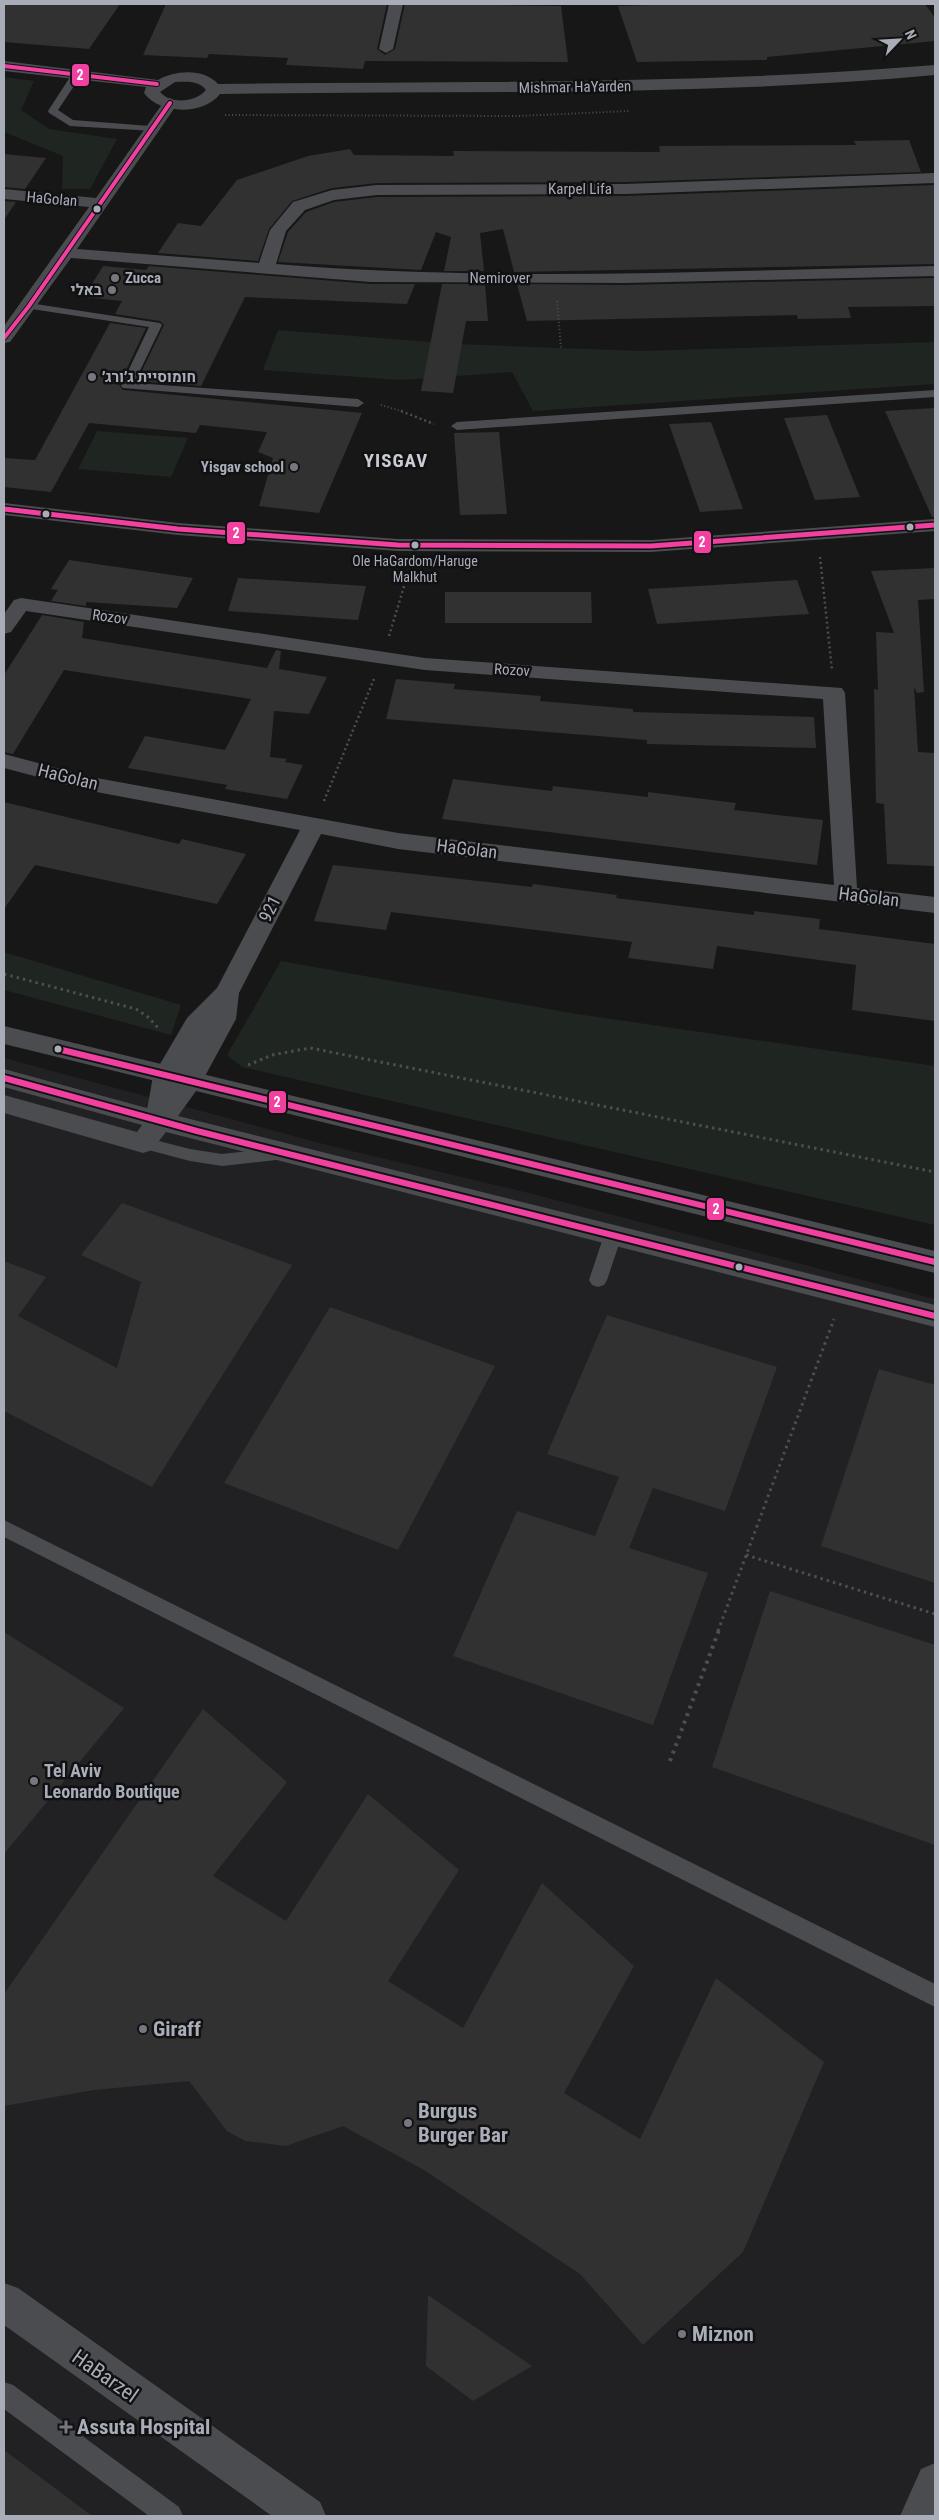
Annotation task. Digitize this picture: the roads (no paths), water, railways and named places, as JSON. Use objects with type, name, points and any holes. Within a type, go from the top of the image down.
[{"type":"street","points":[[386,49],[396,4]]},
{"type":"street","points":[[4,66],[157,84],[172,78],[191,77],[208,81],[214,89],[208,98],[201,101],[170,103],[155,97],[152,93],[157,84]]},
{"type":"street","name":"Mishmar HaYarden","points":[[214,89],[692,86],[857,78],[935,70]]},
{"type":"street","points":[[4,338],[29,306],[150,129],[170,103]]},
{"type":"street","name":"Karpel Lifa","points":[[266,269],[278,230],[299,206],[332,195],[376,190],[625,189],[935,178]]},
{"type":"street","name":"HaGolan","points":[[4,194],[100,203]]},
{"type":"street","name":"Nemirover","points":[[66,253],[371,277],[625,278],[935,271]]},
{"type":"street","points":[[4,509],[178,529],[417,546],[651,546],[935,525]]},
{"type":"street","name":"Rozov","points":[[4,628],[21,604],[425,664],[834,693],[846,894]]},
{"type":"street","name":"HaGolan","points":[[4,761],[91,784],[398,841],[935,905]]},
{"type":"street","name":"921","points":[[143,1143],[158,1121],[182,1072],[223,1019],[227,993],[314,825]]},
{"type":"street","points":[[4,1035],[182,1072],[935,1262]]},
{"type":"street","points":[[4,1078],[158,1121],[935,1316]]},
{"type":"street","points":[[4,1104],[143,1143]]},
{"type":"street","name":"HaBarzel","points":[[4,2302],[292,2513]]},
{"type":"street","points":[[920,2516],[935,2483]]},
{"type":"lane","points":[[77,74],[53,111],[70,122],[150,129]]},
{"type":"lane","points":[[29,306],[156,324],[127,386],[358,403]]},
{"type":"lane","points":[[457,426],[935,393]]},
{"type":"lane","points":[[143,1143],[190,1155],[222,1160],[286,1153]]},
{"type":"lane","points":[[598,1280],[613,1236]]},
{"type":"lane","points":[[4,1528],[935,1996]]},
{"type":"lane","points":[[4,2394],[170,2516]]},
{"type":"place","name":"Zucca","points":[[115,278]]},
{"type":"place","name":"באלי","points":[[112,290]]},
{"type":"place","name":"חומוסיית ג׳ורג׳","points":[[92,377]]},
{"type":"place","name":"Yisgav school","points":[[294,467]]},
{"type":"place","name":"Ole HaGardom/Haruge Malkhut","points":[[415,545]]},
{"type":"place","name":"Tel Aviv Leonardo Boutique","points":[[34,1781]]},
{"type":"place","name":"Giraff","points":[[143,2029]]},
{"type":"place","name":"Burgus Burger Bar","points":[[408,2123]]},
{"type":"place","name":"Miznon","points":[[682,2334]]},
{"type":"place","name":"Assuta Hospital","points":[[66,2427]]},
{"type":"district","name":"YISGAV","points":[[396,460]]}]
